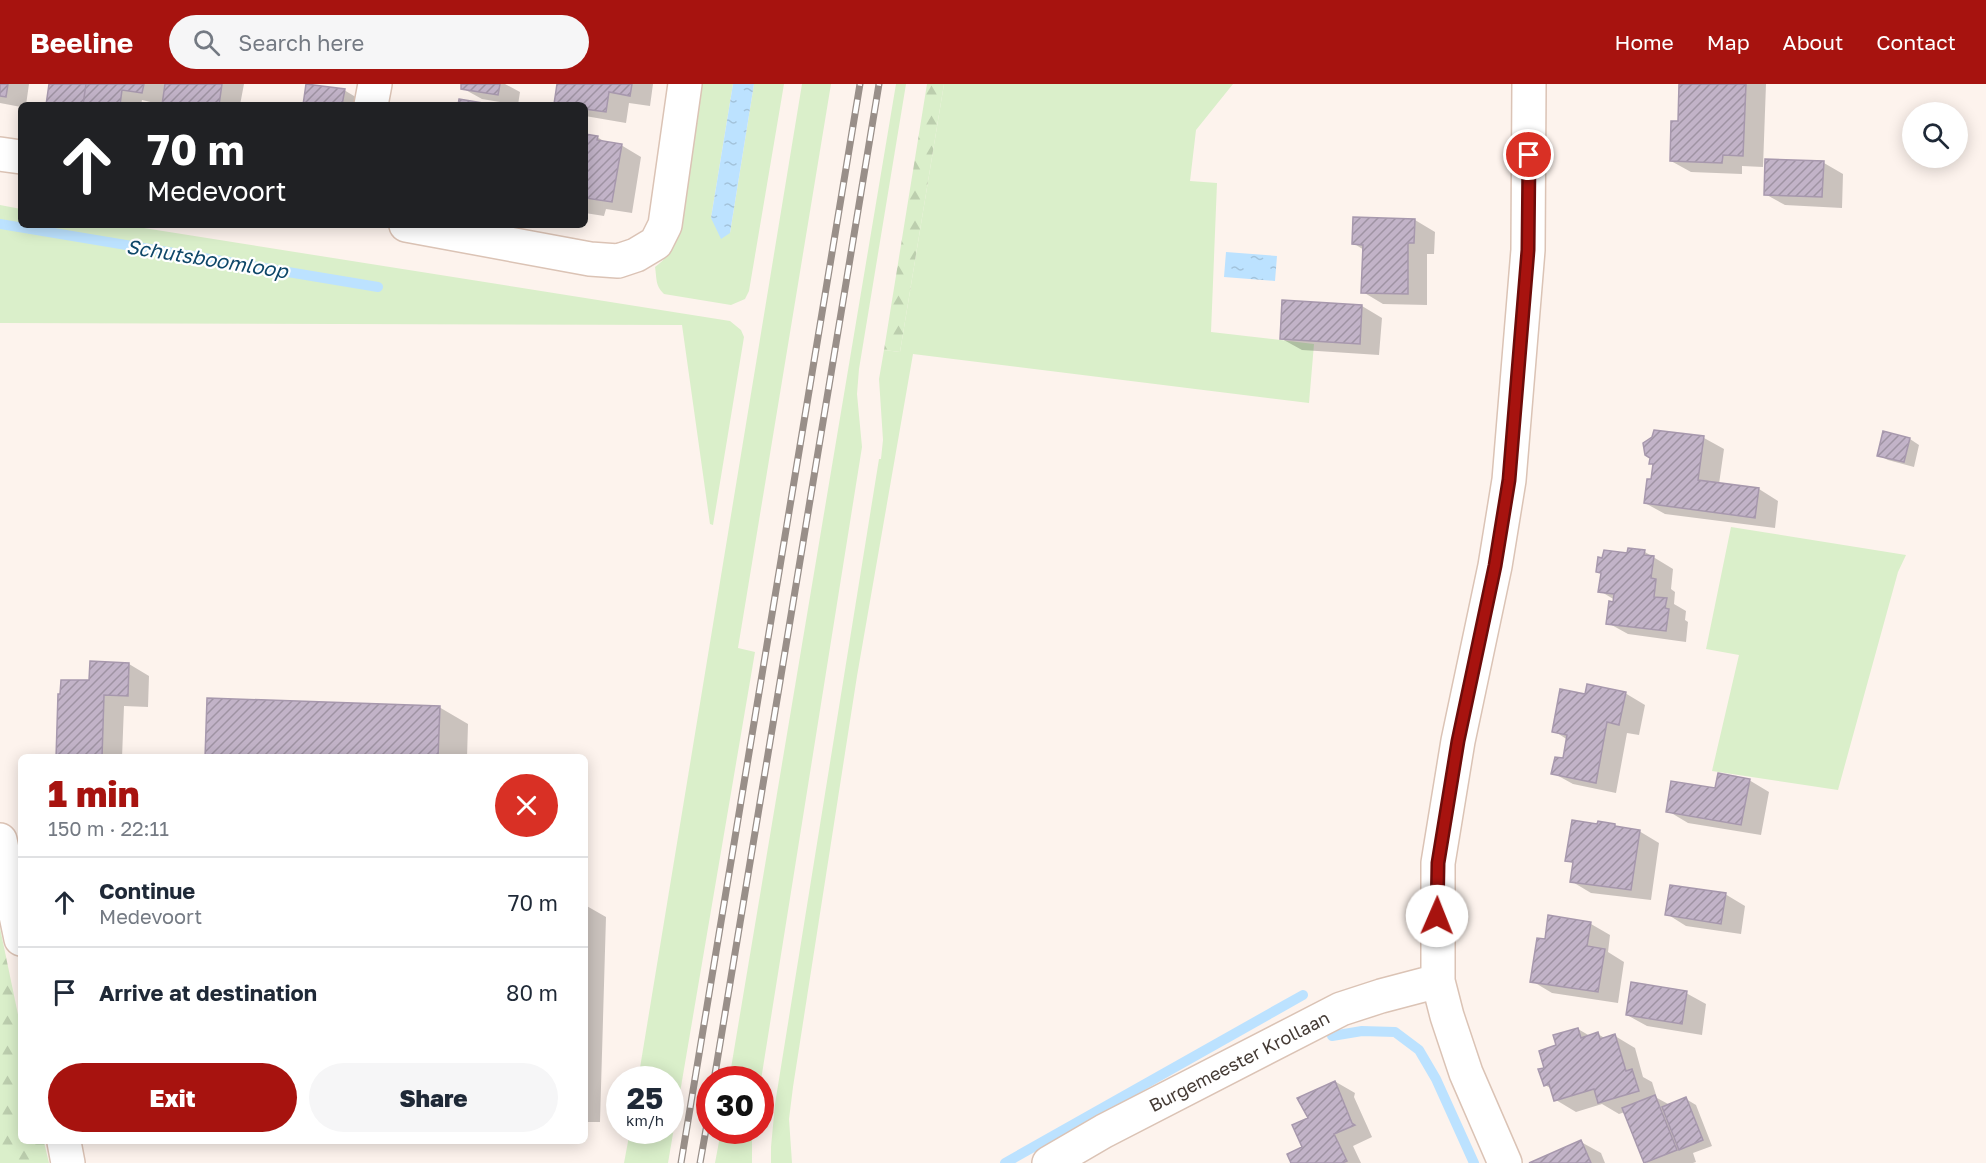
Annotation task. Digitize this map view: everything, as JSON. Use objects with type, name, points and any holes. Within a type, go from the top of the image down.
[{"type":"street","points":[[372,102],[375,84]]},
{"type":"street","points":[[422,228],[590,260],[618,261],[636,255],[656,243],[665,225],[685,84]]},
{"type":"street","points":[[1505,1163],[1466,1073],[1438,981],[1438,863],[1458,741],[1495,566],[1509,480],[1528,250],[1529,84]]},
{"type":"street","points":[[0,154],[18,157]]},
{"type":"street","points":[[0,840],[18,925]]},
{"type":"street","name":"Burgemeester Krollaan","points":[[1049,1163],[1104,1131],[1341,1009],[1438,981]]},
{"type":"street","points":[[64,1144],[68,1163]]},
{"type":"green space","points":[[702,84],[733,84],[711,218],[730,233],[754,84],[784,84],[749,291],[745,299],[731,305],[664,294],[656,278],[655,267],[669,253],[677,236]]},
{"type":"green space","points":[[802,84],[831,84],[738,648],[755,652],[684,1069],[684,1066],[640,1066]]},
{"type":"green space","points":[[896,84],[906,84],[859,369],[857,394],[862,447],[763,1066],[731,1066]]},
{"type":"green space","points":[[927,84],[944,84],[900,352],[884,350]]},
{"type":"green space","points":[[944,84],[1233,84],[1196,130],[1190,181],[1217,183],[1211,332],[1314,344],[1309,403],[913,354],[857,676],[793,1087],[789,1119],[792,1163],[771,1163],[775,1104],[879,459],[881,459],[883,440],[879,379],[884,350],[900,352]]},
{"type":"green space","points":[[0,205],[18,208],[18,228],[144,228],[730,321],[741,330],[744,337],[713,525],[710,524],[682,325],[0,323]]},
{"type":"green space","points":[[1731,527],[1906,555],[1898,572],[1838,790],[1712,771],[1739,655],[1706,649]]},
{"type":"green space","points":[[0,928],[18,1015],[18,1144],[44,1144],[49,1163],[0,1163]]},
{"type":"green space","points":[[628,1144],[671,1144],[668,1163],[624,1163]]},
{"type":"green space","points":[[719,1144],[752,1144],[752,1163],[715,1163]]},
{"type":"water","points":[[733,84],[754,84],[730,233],[721,239],[711,218]]},
{"type":"water","points":[[1226,252],[1277,256],[1275,281],[1224,277]]},
{"type":"building","points":[[0,84],[8,84],[6,97],[0,96]]},
{"type":"building","points":[[49,84],[86,84],[83,102],[46,102]]},
{"type":"building","points":[[86,84],[144,84],[142,93],[122,90],[120,102],[83,102]]},
{"type":"building","points":[[165,84],[222,84],[219,102],[162,102]]},
{"type":"building","points":[[306,84],[345,89],[343,102],[303,102]]},
{"type":"building","points":[[461,84],[500,84],[498,95],[461,89]]},
{"type":"building","points":[[557,84],[632,84],[630,96],[609,92],[606,112],[588,109],[588,102],[554,102]]},
{"type":"building","points":[[1679,84],[1746,84],[1743,156],[1723,155],[1722,163],[1670,161],[1671,121],[1678,121]]},
{"type":"building","points":[[459,99],[477,102],[458,102]]},
{"type":"building","points":[[588,134],[598,136],[597,140],[622,144],[612,202],[588,198]]},
{"type":"building","points":[[1765,159],[1824,161],[1822,197],[1764,195]]},
{"type":"building","points":[[1353,217],[1415,219],[1414,243],[1408,243],[1408,294],[1361,293],[1363,245],[1352,244]]},
{"type":"building","points":[[1282,300],[1362,305],[1360,344],[1280,339]]},
{"type":"building","points":[[1654,430],[1704,436],[1698,480],[1759,488],[1755,518],[1644,503],[1647,479],[1651,479],[1653,464],[1649,464],[1650,458],[1645,455],[1643,443],[1652,437]]},
{"type":"building","points":[[1883,431],[1910,438],[1904,462],[1877,456]]},
{"type":"building","points":[[1628,548],[1645,550],[1644,555],[1654,556],[1651,578],[1656,579],[1654,597],[1667,598],[1665,608],[1669,609],[1666,631],[1606,624],[1609,601],[1613,602],[1614,594],[1598,592],[1601,573],[1596,572],[1598,557],[1602,558],[1604,550],[1627,553]]},
{"type":"building","points":[[90,661],[129,663],[128,696],[104,695],[102,754],[56,754],[58,694],[60,694],[61,680],[89,680]]},
{"type":"building","points":[[1587,684],[1626,692],[1619,725],[1607,722],[1596,783],[1551,774],[1555,757],[1563,758],[1567,735],[1552,732],[1560,689],[1585,694]]},
{"type":"building","points":[[207,698],[440,706],[438,754],[205,754]]},
{"type":"building","points":[[1718,773],[1750,779],[1741,825],[1666,812],[1671,781],[1715,788]]},
{"type":"building","points":[[1572,820],[1597,824],[1598,821],[1640,830],[1631,890],[1570,882],[1573,862],[1565,861]]},
{"type":"building","points":[[1670,885],[1726,893],[1721,924],[1665,915]]},
{"type":"building","points":[[1548,915],[1591,922],[1587,946],[1605,949],[1598,992],[1530,982],[1537,938],[1545,939]]},
{"type":"building","points":[[1631,982],[1687,991],[1682,1024],[1626,1015]]},
{"type":"building","points":[[1578,1028],[1581,1038],[1598,1032],[1600,1039],[1615,1034],[1626,1071],[1632,1069],[1639,1091],[1598,1103],[1594,1089],[1554,1101],[1549,1084],[1544,1086],[1538,1069],[1544,1068],[1539,1051],[1556,1045],[1553,1035]]},
{"type":"building","points":[[1335,1081],[1352,1123],[1355,1125],[1334,1134],[1347,1161],[1342,1163],[1291,1163],[1287,1154],[1302,1147],[1292,1125],[1308,1118],[1297,1098]]},
{"type":"building","points":[[1655,1095],[1677,1150],[1644,1163],[1622,1108]]},
{"type":"building","points":[[1686,1097],[1703,1140],[1679,1150],[1662,1107]]},
{"type":"building","points":[[1581,1140],[1591,1163],[1529,1163]]},
{"type":"waterway","name":"Schutsboomloop","points":[[0,224],[18,227]]},
{"type":"waterway","name":"Schutsboomloop","points":[[24,228],[378,287]]},
{"type":"waterway","points":[[1005,1163],[1303,995]]},
{"type":"waterway","points":[[1332,1036],[1362,1031],[1395,1032],[1419,1050],[1436,1079],[1474,1163]]},
{"type":"railway","points":[[681,1163],[860,84]]},
{"type":"railway","points":[[716,1066],[879,84]]},
{"type":"railway","points":[[700,1163],[703,1144]]},
{"type":"route","points":[[1437,916],[1438,863],[1458,741],[1495,566],[1509,480],[1528,250],[1529,155]]}]
